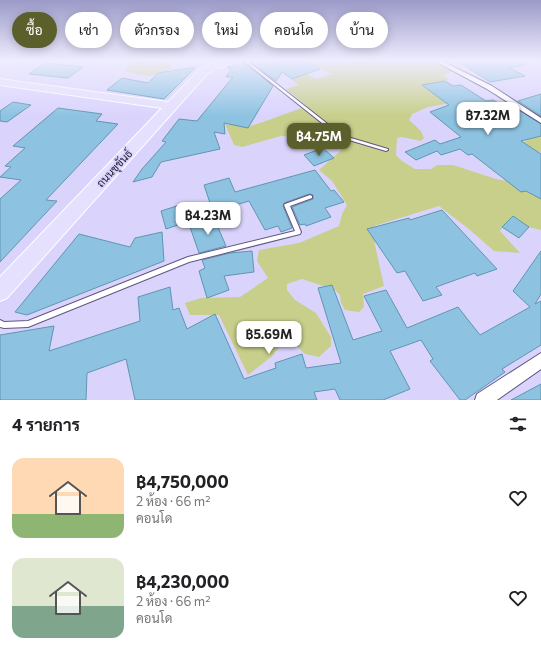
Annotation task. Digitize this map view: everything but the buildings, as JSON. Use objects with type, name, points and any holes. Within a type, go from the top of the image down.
[{"type":"main road","name":"ถนนขุขันธ์","points":[[0,291],[197,79]]},
{"type":"main road","points":[[0,82],[167,111]]},
{"type":"main road","points":[[0,91],[167,111]]},
{"type":"street","points":[[474,79],[507,97],[541,121]]},
{"type":"street","points":[[483,400],[541,360]]},
{"type":"lane","points":[[268,79],[328,126],[350,139],[386,150]]},
{"type":"lane","points":[[0,323],[4,325],[28,324],[188,260],[298,232],[287,205],[310,197]]},
{"type":"green space","points":[[295,79],[447,79],[449,80],[422,85],[451,103],[428,107],[412,114],[409,120],[421,131],[424,138],[421,141],[402,137],[397,138],[396,155],[402,161],[415,169],[431,169],[437,165],[453,165],[496,179],[541,187],[541,230],[507,222],[500,231],[520,253],[494,251],[439,206],[374,226],[375,245],[384,286],[363,294],[364,307],[359,312],[345,310],[341,303],[340,295],[335,290],[302,279],[287,284],[287,290],[295,300],[316,313],[331,337],[331,346],[319,357],[305,354],[291,341],[283,343],[271,357],[248,375],[219,315],[190,315],[185,303],[201,298],[240,297],[268,278],[257,261],[259,250],[299,243],[339,226],[342,214],[347,205],[332,181],[319,170],[347,145],[321,126],[310,138],[281,136],[242,147],[234,145],[225,124],[247,127],[307,106],[286,89],[299,85],[292,80]]},
{"type":"green space","points":[[541,135],[541,152],[521,149],[518,145],[533,137]]}]
